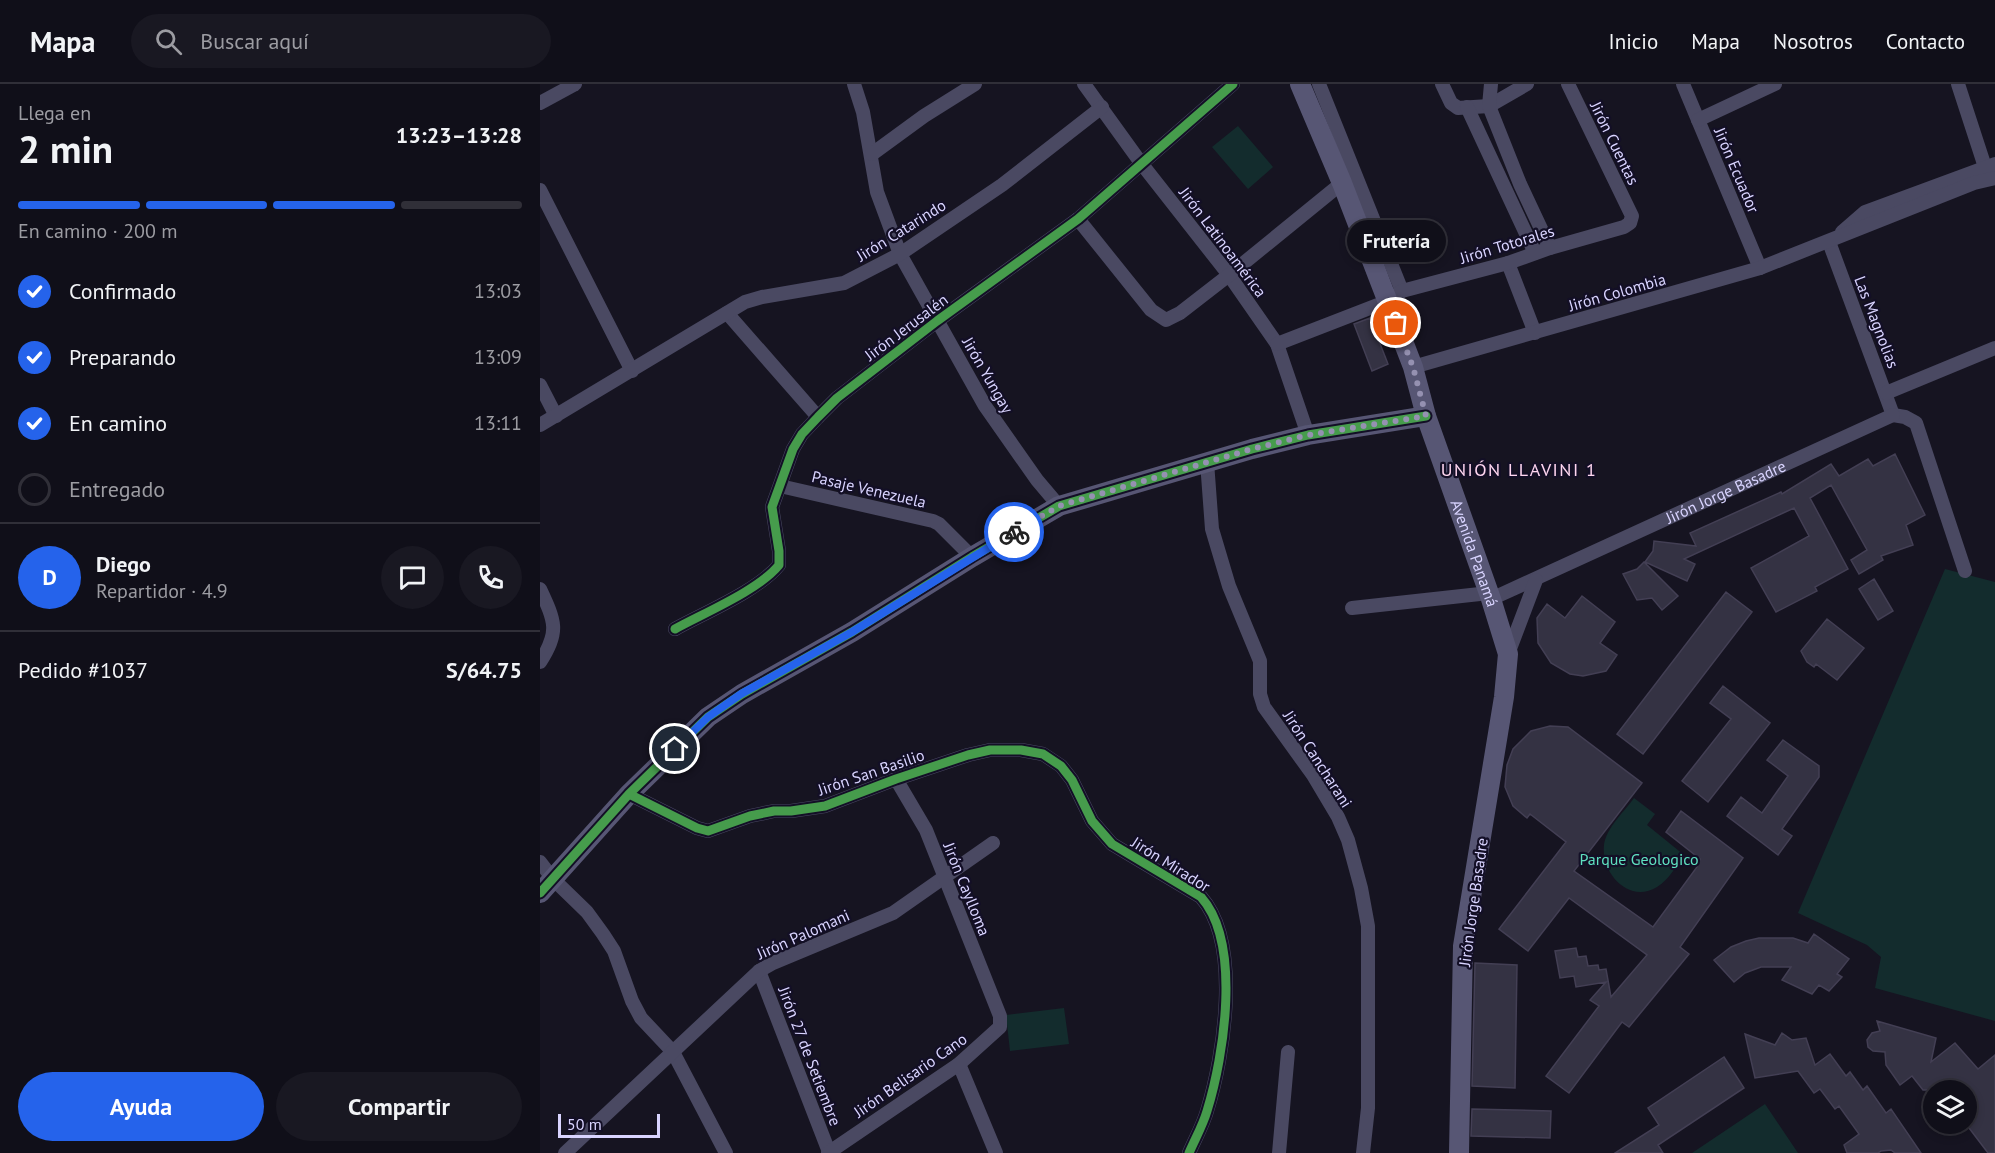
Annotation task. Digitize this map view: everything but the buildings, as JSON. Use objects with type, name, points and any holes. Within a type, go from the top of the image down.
[{"type":"street","points":[[540,103],[575,84]]},
{"type":"street","name":"Jirón Yungay","points":[[854,84],[872,154],[872,170],[877,192],[900,254],[985,406],[1037,480],[1059,506]]},
{"type":"street","points":[[872,154],[924,116],[975,84]]},
{"type":"street","name":"Jirón Latinoamérica","points":[[1084,84],[1141,163],[1230,275],[1277,344],[1308,435]]},
{"type":"street","name":"Jirón Jerusalén","points":[[675,629],[741,594],[768,577],[779,565],[772,507],[793,449],[802,434],[837,398],[937,321],[1078,219],[1233,84]]},
{"type":"street","name":"Avenida Panamá","points":[[1300,84],[1342,183],[1395,296]]},
{"type":"street","name":"Avenida Panamá","points":[[1319,84],[1395,296],[1426,416],[1509,654]]},
{"type":"street","points":[[1442,84],[1451,103],[1458,108],[1489,106],[1527,84]]},
{"type":"street","points":[[1491,84],[1489,106],[1520,184],[1550,248]]},
{"type":"street","name":"Jirón Cuentas","points":[[1568,84],[1632,216]]},
{"type":"street","name":"Jirón Ecuador","points":[[1683,84],[1760,268]]},
{"type":"street","points":[[1698,120],[1775,84]]},
{"type":"street","points":[[1958,84],[1990,166]]},
{"type":"street","name":"Jirón Catarindo","points":[[540,425],[745,302],[844,283],[900,254],[1002,185],[1102,107]]},
{"type":"street","points":[[1467,107],[1535,253]]},
{"type":"street","name":"Jirón Colombia","points":[[1829,242],[1865,212],[1990,166]]},
{"type":"street","name":"Jirón Colombia","points":[[1413,367],[1760,268],[1974,183],[1995,178]]},
{"type":"street","points":[[1078,219],[1151,310],[1166,320],[1230,275],[1342,183]]},
{"type":"street","points":[[540,190],[632,370]]},
{"type":"street","name":"Jirón Totorales","points":[[1277,344],[1395,296],[1624,227],[1630,223],[1632,216]]},
{"type":"street","name":"Las Magnolias","points":[[1829,242],[1893,415]]},
{"type":"street","points":[[1508,263],[1535,333]]},
{"type":"street","points":[[727,313],[818,417]]},
{"type":"street","points":[[1886,393],[1995,348]]},
{"type":"street","points":[[540,385],[556,416]]},
{"type":"street","points":[[1893,415],[1905,417],[1916,423],[1965,571]]},
{"type":"street","name":"Jirón Jorge Basadre","points":[[1352,609],[1490,596],[1536,580],[1893,415]]},
{"type":"street","points":[[546,886],[629,794],[716,711],[741,694],[852,632],[1059,506],[1308,435],[1426,416]]},
{"type":"street","name":"Jirón Cancharani","points":[[1207,462],[1212,529],[1229,586],[1260,661],[1260,694],[1264,707],[1313,775],[1338,817],[1348,840],[1361,888],[1368,926],[1368,1108],[1364,1153]]},
{"type":"street","name":"Pasaje Venezuela","points":[[780,486],[933,521],[939,524],[972,557]]},
{"type":"street","points":[[1509,654],[1536,580]]},
{"type":"street","points":[[540,589],[552,620],[553,639],[540,662]]},
{"type":"street","name":"Jirón Jorge Basadre","points":[[1459,1153],[1463,946],[1503,708],[1509,654]]},
{"type":"street","name":"Jirón San Basilio","points":[[629,794],[697,828],[708,831],[750,816],[825,806],[896,779],[990,750],[1021,750],[1043,754],[1061,766],[1072,780],[1078,793]]},
{"type":"street","name":"Jirón Caylloma","points":[[896,779],[926,830],[1000,1016]]},
{"type":"street","name":"Jirón Mirador","points":[[1078,793],[1092,820],[1112,844],[1201,897],[1212,909],[1225,958],[1226,1015],[1216,1078],[1207,1114],[1190,1150]]},
{"type":"street","name":"Jirón Palomani","points":[[565,1153],[759,971],[772,963],[893,913],[993,843]]},
{"type":"street","points":[[540,862],[546,886],[587,912],[614,951],[632,1001],[641,1018],[673,1052],[726,1153]]},
{"type":"street","name":"Jirón 27 de Setiembre","points":[[759,971],[828,1153]]},
{"type":"street","name":"Jirón Belisario Cano","points":[[828,1153],[959,1064],[995,1033],[1000,1027],[1000,1016]]},
{"type":"street","points":[[1279,1153],[1288,1052]]},
{"type":"street","points":[[959,1064],[996,1153]]},
{"type":"green space","points":[[1238,126],[1273,167],[1248,189],[1212,147]]},
{"type":"green space","points":[[1945,569],[1995,582],[1995,1021],[1875,988],[1881,957],[1867,945],[1798,913]]},
{"type":"green space","name":"Parque Geologico","points":[[1634,798],[1655,814],[1647,825],[1684,855],[1665,881],[1647,891],[1636,892],[1627,889],[1612,876],[1604,856],[1605,839],[1608,832]]},
{"type":"green space","points":[[1064,1008],[1069,1044],[1010,1051],[1006,1015]]},
{"type":"green space","points":[[1765,1104],[1798,1153],[1692,1153]]},
{"type":"cycle path","points":[[675,629],[745,592],[779,565],[772,507],[793,449],[802,434],[837,398],[937,321],[1078,219],[1233,84]]},
{"type":"cycle path","points":[[540,893],[629,794],[708,717],[742,694],[852,632],[1059,506],[1252,449],[1308,435],[1426,416]]},
{"type":"cycle path","points":[[629,794],[697,828],[708,831],[750,816],[825,806],[968,755],[990,750],[1021,750],[1043,754],[1061,766],[1072,780],[1092,821],[1112,844],[1201,897],[1214,917],[1222,942],[1225,970],[1226,1001],[1223,1031],[1219,1061],[1207,1111],[1189,1153]]},
{"type":"way so far","points":[[1014,532],[1059,506],[1252,449],[1308,435],[1426,416],[1413,367],[1396,323]]},
{"type":"place","name":"Frutería","points":[[1396,323]]},
{"type":"district","name":"UNIÓN LLAVINI 1","points":[[1519,470]]},
{"type":"route","points":[[675,749],[708,717],[741,694],[852,632],[1014,532]]}]
